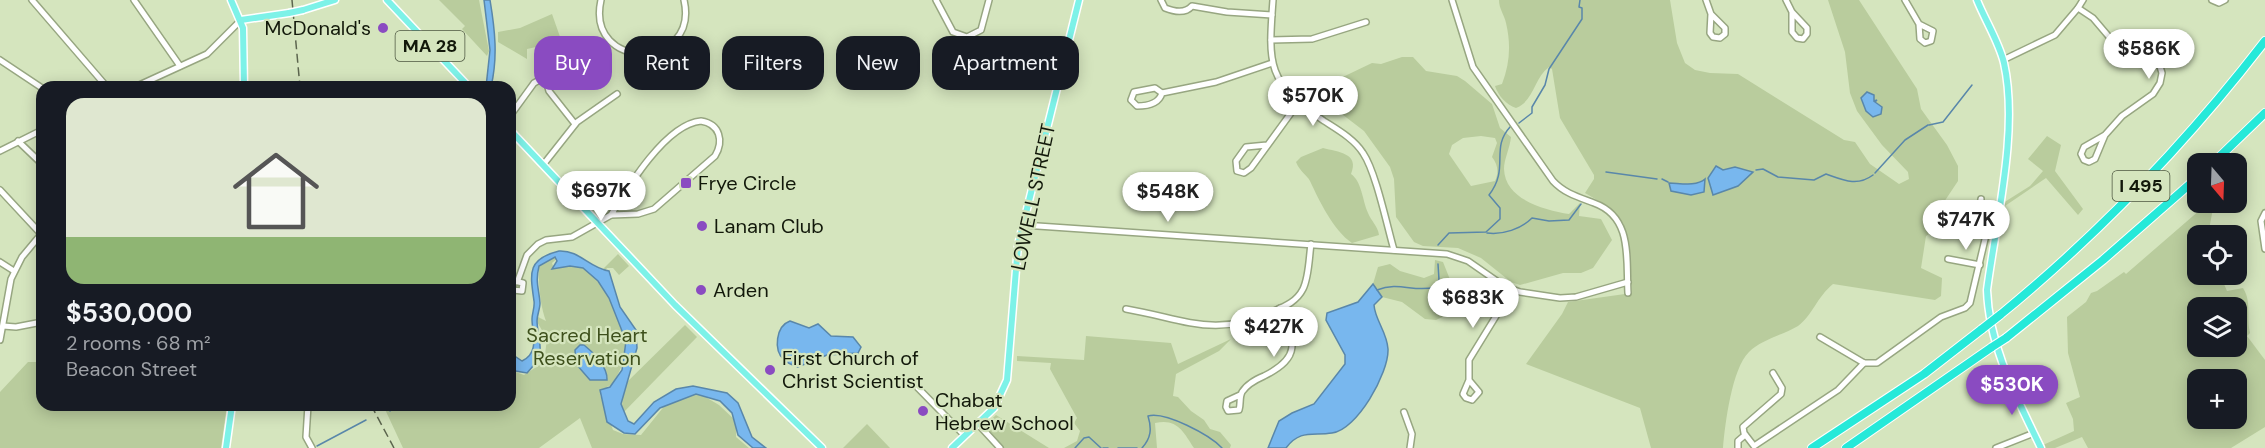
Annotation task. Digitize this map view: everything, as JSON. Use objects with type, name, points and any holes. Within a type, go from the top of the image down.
[{"type":"highway","name":"I 495","points":[[1812,448],[1924,374],[2053,271],[2124,203],[2197,126],[2265,40]]},
{"type":"highway","points":[[2223,153],[2265,113]]},
{"type":"highway","name":"I 495","points":[[1846,448],[2006,338],[2103,260],[2187,187]]},
{"type":"main road","points":[[231,0],[241,20],[244,81]]},
{"type":"main road","points":[[241,20],[289,13],[336,0]]},
{"type":"main road","name":"LOWELL STREET","points":[[952,448],[994,408],[1007,380],[1018,245],[1079,0]]},
{"type":"main road","points":[[1977,0],[2003,60],[2009,116],[1987,290],[1988,306],[2010,388],[2041,448]]},
{"type":"main road","name":"MA 28","points":[[389,1],[463,81]]},
{"type":"main road","points":[[516,136],[675,305],[822,448]]},
{"type":"main road","points":[[226,448],[231,411]]},
{"type":"street","points":[[32,0],[102,81]]},
{"type":"street","points":[[134,0],[180,66]]},
{"type":"street","points":[[601,0],[600,20],[608,38],[623,50],[643,55],[663,50],[678,36],[685,17],[684,0]]},
{"type":"street","points":[[936,0],[953,32],[967,37],[981,30],[989,0]]},
{"type":"street","points":[[1161,0],[1165,8],[1177,11],[1186,11],[1191,3],[1227,12],[1272,15]]},
{"type":"street","points":[[1273,0],[1272,63],[1280,83],[1299,102],[1350,139],[1364,154],[1394,250]]},
{"type":"street","points":[[1452,0],[1473,67],[1553,181],[1568,193],[1605,208],[1619,223],[1626,244],[1629,293]]},
{"type":"street","points":[[1706,0],[1711,14]]},
{"type":"street","points":[[1786,0],[1792,12],[1808,28],[1808,34],[1803,39],[1793,34],[1792,12]]},
{"type":"street","points":[[1905,0],[1919,24]]},
{"type":"street","points":[[2003,60],[2055,35],[2083,0]]},
{"type":"street","points":[[2212,0],[2219,3],[2225,0]]},
{"type":"street","points":[[2078,8],[2093,18],[2107,36],[2149,49],[2162,69],[2162,78],[2156,91],[2122,116],[2105,135],[2083,149],[2081,153],[2084,160],[2095,159],[2105,135]]},
{"type":"street","points":[[148,81],[207,54],[241,20]]},
{"type":"street","points":[[1271,40],[1312,39],[1365,22]]},
{"type":"street","points":[[0,60],[36,84]]},
{"type":"street","points":[[1162,93],[1158,101],[1147,105],[1137,106],[1131,100],[1133,92],[1145,88],[1155,88],[1162,93],[1216,82],[1272,63]]},
{"type":"street","points":[[516,108],[534,83],[545,77],[549,91],[576,124]]},
{"type":"street","points":[[543,165],[584,116],[617,94]]},
{"type":"street","points":[[1267,145],[1246,147],[1235,162],[1237,171],[1243,174],[1248,171],[1299,102]]},
{"type":"street","points":[[516,275],[527,255],[538,244],[546,240],[572,237],[611,215],[651,211],[718,152],[721,139],[714,126],[697,122],[680,130],[641,166],[611,215]]},
{"type":"street","points":[[0,151],[36,133]]},
{"type":"street","points":[[18,141],[36,158]]},
{"type":"street","points":[[0,190],[36,228]]},
{"type":"street","points":[[1982,199],[1978,228],[1986,235],[1994,234]]},
{"type":"street","points":[[2265,213],[2261,221],[2265,249]]},
{"type":"street","points":[[1023,225],[1458,256],[1512,290],[1560,298],[1576,297],[1628,282]]},
{"type":"street","points":[[1773,373],[1782,388],[1781,394],[1745,423],[1743,430],[1753,447],[1838,390],[1864,363],[1884,360],[1941,317],[1965,308],[1973,297],[1986,235]]},
{"type":"street","points":[[0,340],[14,271],[36,242]]},
{"type":"street","points":[[1126,309],[1186,324],[1212,327],[1238,324],[1280,308],[1297,298],[1304,287],[1311,244]]},
{"type":"street","points":[[1948,259],[1980,265]]},
{"type":"street","points":[[0,262],[14,271]]},
{"type":"street","points":[[1469,380],[1467,365],[1470,355],[1512,290]]},
{"type":"street","points":[[1240,395],[1251,382],[1279,368],[1290,357],[1292,337],[1280,308]]},
{"type":"street","points":[[2,325],[16,327],[36,323]]},
{"type":"street","points":[[1821,337],[1864,363]]},
{"type":"street","points":[[917,387],[965,436]]},
{"type":"street","points":[[308,411],[306,437],[312,448]]},
{"type":"street","points":[[1404,412],[1412,434],[1410,448]]},
{"type":"street","points":[[978,424],[1000,448]]},
{"type":"street","points":[[1996,448],[2034,433]]},
{"type":"street","points":[[1738,448],[1738,441],[1745,435]]},
{"type":"green space","points":[[439,0],[479,0],[489,51],[487,56],[462,29],[465,26]]},
{"type":"green space","points":[[1499,0],[1670,0],[1677,43],[1685,63],[1695,70],[1738,74],[1844,140],[1855,142],[1870,164],[1899,184],[1909,179],[1908,172],[1882,145],[1857,111],[1850,93],[1845,52],[1828,0],[1859,0],[1917,89],[1921,109],[1947,145],[1958,166],[1958,181],[1942,205],[1944,212],[1955,226],[1951,233],[1935,230],[1926,236],[1921,268],[1942,278],[1941,296],[1935,300],[1833,284],[1803,322],[1760,344],[1743,360],[1730,397],[1723,448],[1651,448],[1640,408],[1526,364],[1568,302],[1632,293],[1629,242],[1623,223],[1609,207],[1585,193],[1594,175],[1560,118],[1552,69],[1549,67],[1544,72],[1527,100],[1516,108],[1498,93],[1495,86],[1502,84],[1507,69],[1509,46],[1506,23]]},
{"type":"green space","points":[[552,14],[560,36],[534,36],[534,47],[527,49],[527,59],[498,42],[498,32],[520,28]]},
{"type":"green space","points":[[1402,57],[1413,57],[1426,71],[1457,76],[1492,104],[1500,128],[1511,137],[1504,169],[1511,189],[1528,202],[1559,212],[1569,214],[1580,203],[1579,216],[1601,219],[1612,240],[1593,268],[1581,273],[1563,273],[1520,285],[1511,282],[1481,258],[1458,248],[1423,246],[1414,242],[1396,217],[1394,179],[1390,167],[1364,131],[1321,98],[1326,85],[1372,63],[1381,64]],"holes":[[[1481,136],[1495,138],[1497,143],[1492,157],[1497,169],[1495,181],[1471,186],[1449,154],[1452,145],[1463,138]]]},
{"type":"green space","points":[[2047,136],[2061,145],[2055,171],[2083,209],[2078,215],[2046,178],[2002,208],[2003,203],[2030,186],[2043,171],[2028,159]]},
{"type":"green space","points":[[1323,148],[1341,152],[1353,162],[1351,174],[1360,186],[1368,213],[1379,235],[1352,243],[1327,214],[1310,181],[1296,162],[1301,157]]},
{"type":"green space","points":[[2196,213],[2212,213],[2210,225],[2187,225],[2187,285],[2224,285],[2227,291],[2243,288],[2247,297],[2187,297],[2187,357],[2247,357],[2247,336],[2265,360],[2265,427],[2231,448],[2088,448],[2082,437],[2055,448],[2045,448],[2043,445],[2074,431],[2073,419],[2066,403],[2080,397],[2068,353],[2067,317],[2086,302],[2091,293],[2124,272],[2126,274]]},
{"type":"green space","points":[[618,254],[629,266],[619,275],[613,268],[607,268],[605,271],[603,269]]},
{"type":"green space","name":"Sacred Heart Reservation","points":[[560,256],[552,263],[553,266],[581,260],[609,298],[622,321],[628,340],[627,352],[614,385],[608,386],[600,395],[613,430],[623,434],[641,435],[666,404],[697,392],[719,405],[736,421],[736,437],[749,448],[592,448],[580,418],[539,448],[403,448],[386,411],[516,411],[516,372],[524,375],[544,362],[547,339],[536,320],[537,312],[538,317],[546,321],[540,291],[540,259]]},
{"type":"green space","points":[[1435,260],[1443,262],[1455,292],[1453,312],[1436,320],[1425,319],[1402,302],[1382,297],[1373,284],[1378,267],[1390,264],[1400,271],[1424,278],[1434,274]]},
{"type":"green space","points":[[2247,298],[2248,321],[2250,333],[2247,336]]},
{"type":"green space","points":[[685,325],[697,337],[621,415],[624,385]]},
{"type":"green space","points":[[1086,336],[1171,343],[1178,364],[1231,339],[1219,351],[1176,374],[1173,396],[1178,397],[1191,411],[1204,420],[1210,429],[1220,432],[1231,445],[1230,448],[1194,448],[1179,427],[1163,422],[1155,423],[1157,448],[1064,448],[1077,441],[1080,431],[1074,423],[1077,418],[1050,369],[1051,363],[1017,361],[1017,356],[1084,360]]},
{"type":"green space","points":[[28,362],[36,362],[36,411],[226,411],[221,448],[0,448],[0,392]]},
{"type":"green space","points":[[996,415],[1049,448],[1004,448],[984,426]]},
{"type":"green space","points":[[867,424],[890,448],[843,448]]},
{"type":"water","points":[[484,0],[490,0],[495,54],[492,81],[487,81],[490,50]]},
{"type":"water","points":[[1867,92],[1874,95],[1874,101],[1877,100],[1875,102],[1882,107],[1881,114],[1873,117],[1866,111],[1861,98]]},
{"type":"water","points":[[1716,166],[1723,170],[1735,167],[1753,172],[1738,186],[1713,195],[1708,178]]},
{"type":"water","points":[[1705,179],[1704,192],[1691,195],[1671,191],[1669,183],[1692,184]]},
{"type":"water","points":[[566,251],[609,271],[620,307],[636,330],[637,348],[621,404],[628,421],[634,424],[654,402],[676,389],[693,386],[727,393],[738,403],[752,437],[766,448],[753,448],[738,435],[732,413],[720,401],[696,394],[660,408],[635,434],[624,433],[607,422],[600,390],[610,387],[622,370],[626,341],[609,298],[598,281],[583,268],[570,266],[552,269],[557,261],[555,257],[539,266],[538,272],[540,303],[537,321],[540,353],[538,359],[527,373],[516,371],[516,357],[522,361],[528,357],[533,348],[533,268],[541,258]]},
{"type":"water","points":[[1373,284],[1382,297],[1374,305],[1388,349],[1383,372],[1370,399],[1342,430],[1332,433],[1307,434],[1296,438],[1286,448],[1268,448],[1279,421],[1314,404],[1345,364],[1345,355],[1326,320],[1327,313],[1358,302]]},
{"type":"water","points":[[790,321],[809,328],[818,324],[831,336],[853,337],[861,347],[858,353],[827,355],[798,367],[781,356],[777,345],[779,333]]},
{"type":"water","points":[[580,345],[584,345],[599,360],[607,375],[607,380],[590,380],[576,364],[575,350]]},
{"type":"waterway","points":[[1519,123],[1532,113],[1532,107],[1545,85],[1549,69],[1582,19],[1580,0]]},
{"type":"waterway","points":[[1929,125],[1943,122],[1972,85]]},
{"type":"waterway","points":[[1875,173],[1905,140],[1928,125]]},
{"type":"waterway","points":[[1438,245],[1449,233],[1486,232],[1500,219],[1500,208],[1489,195],[1498,176],[1501,143],[1510,127]]},
{"type":"waterway","points":[[1756,170],[1763,169],[1778,177],[1814,180],[1826,174],[1856,182],[1873,175]]},
{"type":"waterway","points":[[1606,172],[1657,179]]},
{"type":"waterway","points":[[1662,179],[1668,182]]},
{"type":"waterway","points":[[1487,233],[1511,230],[1532,218],[1549,221],[1569,220],[1581,204]]},
{"type":"waterway","points":[[1377,290],[1393,287],[1421,289],[1435,287],[1439,280],[1438,264]]},
{"type":"waterway","points":[[1142,448],[1150,433],[1148,416],[1156,415],[1187,425],[1222,448]]},
{"type":"waterway","points":[[317,446],[366,420]]},
{"type":"waterway","points":[[1075,448],[1084,438],[1089,437],[1101,448]]},
{"type":"waterway","points":[[1103,448],[1108,448]]},
{"type":"waterway","points":[[1118,448],[1137,448]]},
{"type":"railway","points":[[292,0],[299,81]]},
{"type":"railway","points":[[374,411],[394,448]]},
{"type":"place","name":"McDonald's","points":[[383,28]]},
{"type":"place","name":"Frye Circle","points":[[686,183]]},
{"type":"place","name":"Lanam Club","points":[[702,226]]},
{"type":"place","name":"Arden","points":[[701,290]]},
{"type":"place","name":"First Church of Christ Scientist","points":[[770,370]]},
{"type":"place","name":"Chabat Hebrew School","points":[[923,411]]}]
